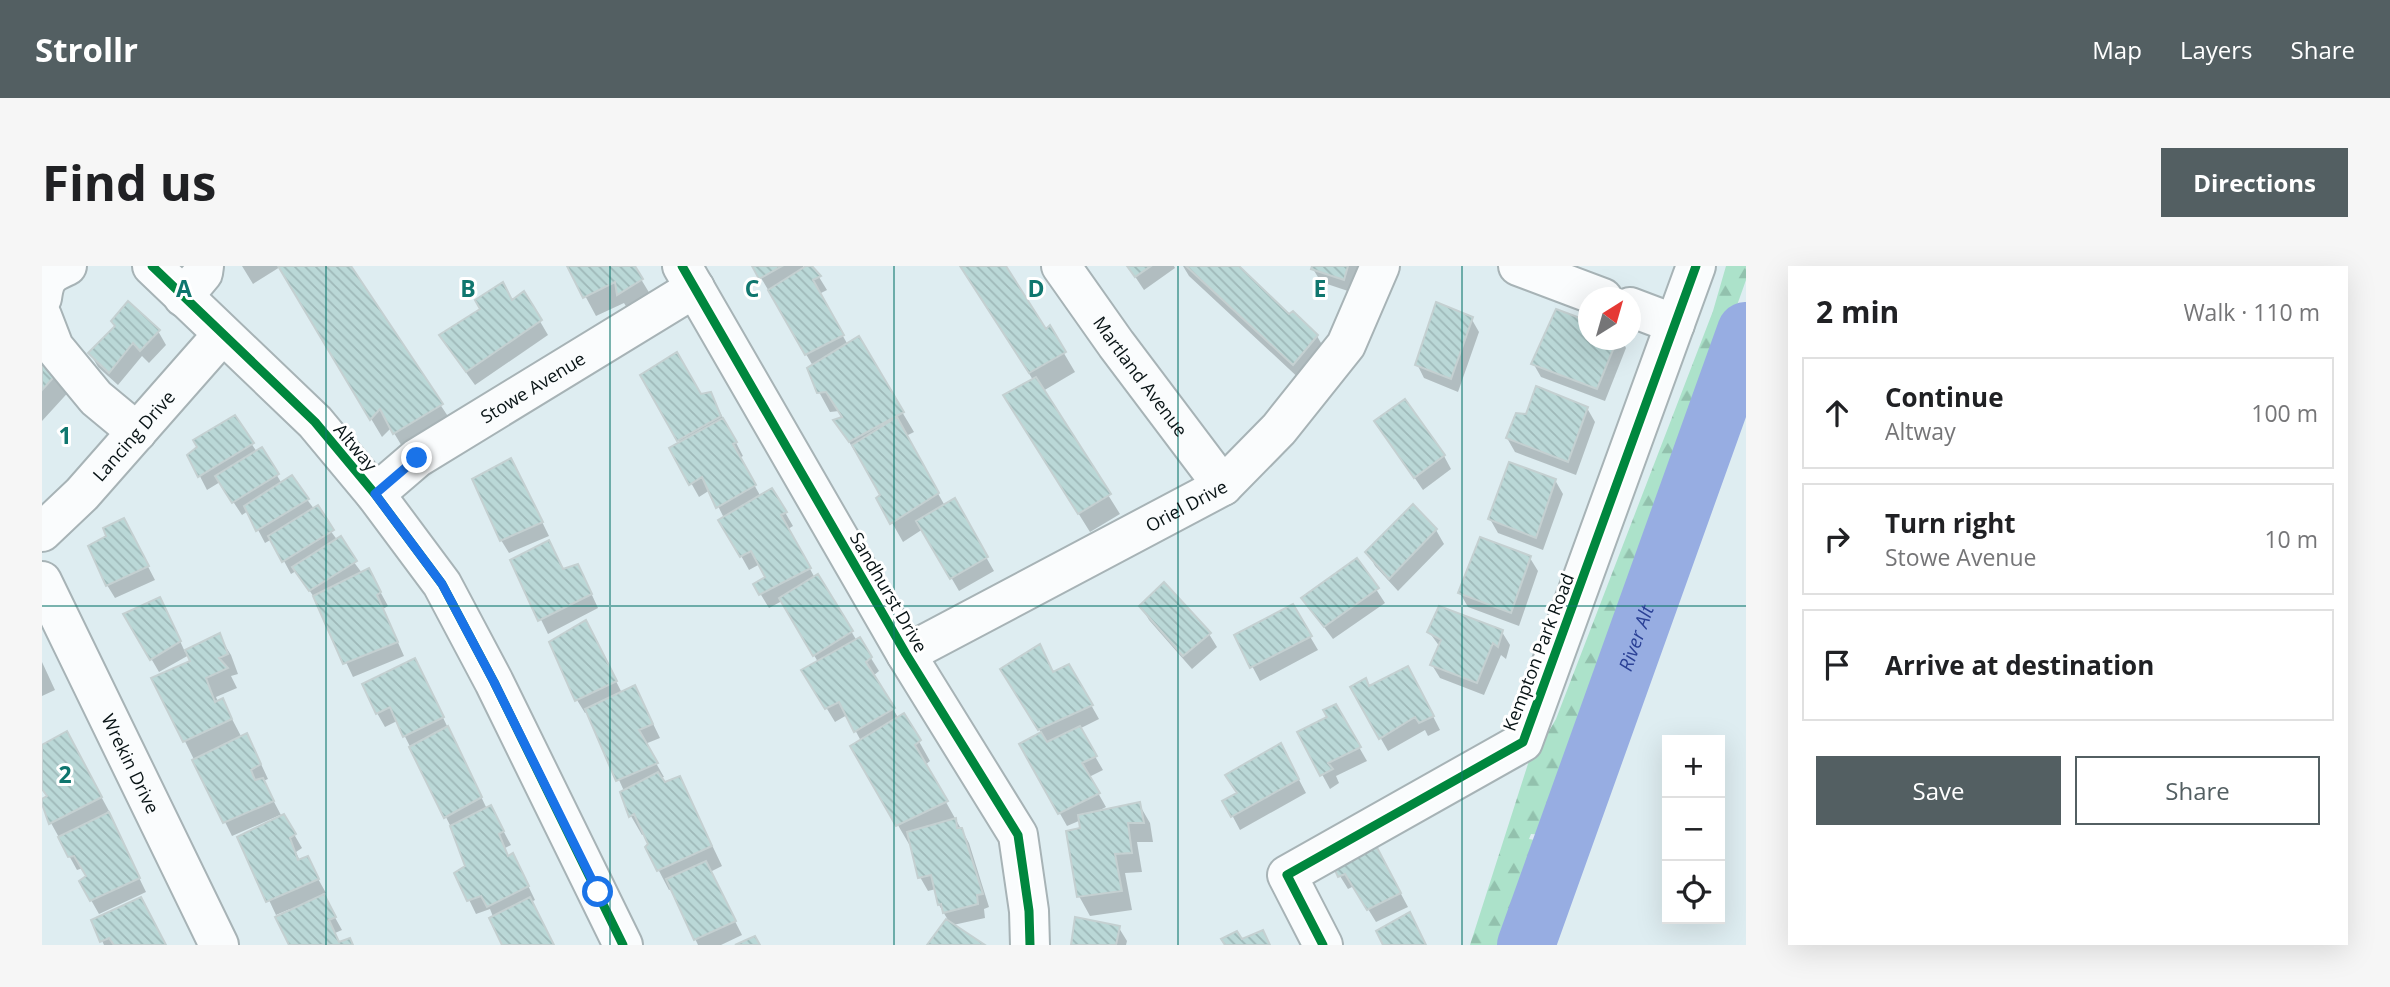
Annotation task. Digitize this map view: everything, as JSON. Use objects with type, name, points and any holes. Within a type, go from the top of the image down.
[{"type":"street","points":[[42,298],[44,284],[51,274],[67,266]]},
{"type":"street","name":"Altway","points":[[152,266],[315,422],[375,494],[442,584],[494,682],[623,945]]},
{"type":"street","points":[[183,297],[203,272],[204,266]]},
{"type":"street","name":"Martland Avenue","points":[[1061,266],[1223,486]]},
{"type":"street","name":"Oriel Drive","points":[[906,654],[1223,486],[1279,429],[1346,345],[1380,266]]},
{"type":"street","points":[[1518,266],[1578,288]]},
{"type":"street","points":[[1641,311],[1675,324],[1696,266]]},
{"type":"street","name":"Stowe Avenue","points":[[375,494],[417,458],[689,277]]},
{"type":"street","name":"Sandhurst Drive","points":[[689,277],[906,654],[1018,835],[1029,911],[1030,945]]},
{"type":"street","points":[[42,316],[54,347],[96,398],[137,432]]},
{"type":"street","name":"Kempton Park Road","points":[[1323,945],[1287,875],[1523,742],[1675,324]]},
{"type":"street","name":"Lancing Drive","points":[[42,532],[82,494],[222,335]]},
{"type":"street","name":"Wrekin Drive","points":[[42,581],[219,945]]},
{"type":"green space","points":[[1726,266],[1746,266],[1746,280],[1549,835],[1531,834],[1529,839],[1546,842],[1510,945],[1470,945],[1535,742],[1549,731],[1556,719],[1713,311]]},
{"type":"building","points":[[278,266],[351,266],[443,404],[393,434],[380,409],[370,420]]},
{"type":"building","points":[[567,266],[635,266],[643,279],[617,295],[615,282],[583,298]]},
{"type":"building","points":[[752,266],[782,266],[759,279]]},
{"type":"building","points":[[806,266],[812,266],[821,276],[813,280],[844,335],[805,355],[768,290]]},
{"type":"building","points":[[960,266],[1006,266],[1046,329],[1050,325],[1066,352],[1029,373]]},
{"type":"building","points":[[1127,266],[1151,266],[1135,277]]},
{"type":"building","points":[[1186,266],[1239,266],[1289,314],[1293,311],[1318,335],[1293,365]]},
{"type":"building","points":[[1312,266],[1348,266],[1344,280],[1311,269]]},
{"type":"building","points":[[503,282],[512,300],[524,291],[542,320],[466,372],[439,335],[480,309],[475,300]]},
{"type":"building","points":[[128,301],[160,330],[140,351],[133,343],[109,373],[88,353],[115,326],[111,321]]},
{"type":"building","points":[[1436,302],[1473,317],[1451,379],[1415,365]]},
{"type":"building","points":[[1556,309],[1578,317],[1578,350],[1613,350],[1597,389],[1531,364]]},
{"type":"building","points":[[859,336],[904,412],[849,442],[833,420],[842,417],[826,392],[817,393],[807,368]]},
{"type":"building","points":[[42,345],[64,366],[42,390]]},
{"type":"building","points":[[677,352],[701,394],[711,392],[721,416],[677,441],[640,375]]},
{"type":"building","points":[[1036,377],[1111,494],[1078,514],[1003,395]]},
{"type":"building","points":[[1536,386],[1588,407],[1568,462],[1506,438],[1516,413],[1526,414]]},
{"type":"building","points":[[1405,399],[1445,455],[1414,478],[1374,421]]},
{"type":"building","points":[[235,415],[254,443],[198,477],[187,455],[197,447],[193,440]]},
{"type":"building","points":[[897,417],[939,493],[890,524],[876,498],[880,495],[852,445]]},
{"type":"building","points":[[723,418],[737,442],[733,444],[756,485],[716,508],[702,477],[689,485],[669,448]]},
{"type":"building","points":[[262,447],[279,474],[232,503],[215,476]]},
{"type":"building","points":[[511,458],[543,522],[500,541],[472,479]]},
{"type":"building","points":[[1509,462],[1556,479],[1536,538],[1488,519]]},
{"type":"building","points":[[292,475],[309,499],[256,531],[244,506]]},
{"type":"building","points":[[772,488],[787,512],[781,515],[811,568],[759,595],[753,584],[765,577],[751,551],[740,557],[718,520]]},
{"type":"building","points":[[955,498],[988,557],[950,579],[916,521]]},
{"type":"building","points":[[1413,504],[1437,529],[1389,579],[1365,552]]},
{"type":"building","points":[[318,505],[334,530],[282,562],[268,536]]},
{"type":"building","points":[[124,518],[149,566],[106,586],[88,546],[106,536],[103,528]]},
{"type":"building","points":[[341,536],[357,561],[309,591],[292,567]]},
{"type":"building","points":[[1480,537],[1531,556],[1511,613],[1458,593]]},
{"type":"building","points":[[549,540],[563,569],[578,564],[592,594],[538,621],[510,560]]},
{"type":"building","points":[[1357,558],[1379,588],[1324,627],[1301,598]]},
{"type":"building","points":[[369,568],[381,592],[377,595],[398,642],[343,664],[313,596]]},
{"type":"building","points":[[818,574],[853,631],[813,656],[779,598]]},
{"type":"building","points":[[1164,582],[1211,633],[1183,656],[1139,606]]},
{"type":"building","points":[[160,597],[181,641],[150,660],[123,614]]},
{"type":"building","points":[[1293,604],[1312,636],[1250,668],[1234,635]]},
{"type":"building","points":[[1439,606],[1503,630],[1498,647],[1493,643],[1477,683],[1430,665],[1441,640],[1427,632]]},
{"type":"building","points":[[586,620],[617,681],[575,701],[549,642]]},
{"type":"building","points":[[220,633],[228,654],[219,658],[228,668],[206,678],[215,702],[223,698],[232,719],[183,742],[151,678],[190,661],[185,650]]},
{"type":"building","points":[[860,637],[872,657],[866,662],[895,708],[854,732],[839,702],[825,709],[801,670]]},
{"type":"building","points":[[1040,644],[1053,672],[1069,664],[1093,705],[1038,730],[1000,669]]},
{"type":"building","points":[[415,658],[444,717],[403,737],[390,707],[376,714],[362,684]]},
{"type":"building","points":[[1408,666],[1434,716],[1419,723],[1415,717],[1379,739],[1350,687],[1366,678],[1369,686]]},
{"type":"building","points":[[635,685],[653,724],[639,730],[658,763],[616,781],[585,709]]},
{"type":"building","points":[[1336,704],[1361,747],[1328,763],[1333,769],[1320,776],[1297,732],[1327,717],[1323,710]]},
{"type":"building","points":[[904,713],[921,740],[915,745],[948,801],[896,826],[850,746]]},
{"type":"building","points":[[448,726],[482,797],[444,818],[409,747]]},
{"type":"building","points":[[1080,726],[1097,756],[1082,763],[1100,793],[1058,814],[1019,744],[1041,732],[1047,742]]},
{"type":"building","points":[[67,731],[102,797],[49,824],[42,804],[42,799],[47,796],[42,789],[42,745]]},
{"type":"building","points":[[247,733],[261,764],[251,770],[255,780],[263,778],[274,801],[223,823],[192,760]]},
{"type":"building","points":[[1281,743],[1299,779],[1231,817],[1222,801],[1237,793],[1225,775]]},
{"type":"building","points":[[658,772],[665,782],[680,776],[712,846],[657,871],[645,847],[648,844],[634,814],[629,817],[620,792]]},
{"type":"building","points":[[1140,802],[1144,823],[1128,823],[1132,853],[1115,854],[1122,891],[1077,897],[1066,831],[1080,828],[1078,815]]},
{"type":"building","points":[[491,805],[504,831],[499,834],[508,856],[513,853],[529,886],[487,907],[481,896],[467,901],[454,873],[465,866],[450,826]]},
{"type":"building","points":[[109,812],[140,878],[90,901],[79,881],[86,876],[74,856],[68,857],[58,837]]},
{"type":"building","points":[[284,814],[296,834],[290,838],[298,860],[308,856],[319,879],[266,902],[237,837]]},
{"type":"building","points":[[956,818],[957,828],[962,828],[983,894],[977,895],[978,904],[943,913],[941,904],[938,905],[931,875],[918,878],[907,832]]},
{"type":"building","points":[[1372,838],[1401,893],[1367,910],[1345,874],[1338,877],[1330,859]]},
{"type":"building","points":[[706,861],[736,921],[694,940],[666,879]]},
{"type":"building","points":[[324,894],[336,917],[329,920],[339,942],[350,938],[353,945],[289,945],[275,917]]},
{"type":"building","points":[[141,897],[166,945],[114,945],[109,938],[100,942],[91,920]]},
{"type":"building","points":[[530,897],[554,945],[502,945],[489,918]]},
{"type":"building","points":[[1410,912],[1426,945],[1383,945],[1376,931]]},
{"type":"building","points":[[1075,917],[1120,926],[1116,945],[1071,945]]},
{"type":"building","points":[[946,919],[985,945],[927,945]]},
{"type":"building","points":[[1263,930],[1270,945],[1225,945],[1221,939],[1237,931],[1242,939]]},
{"type":"building","points":[[755,936],[760,945],[735,945],[746,940]]},
{"type":"waterway","name":"River Alt","points":[[1526,945],[1746,331]]},
{"type":"cycle path","points":[[152,266],[315,422],[375,494],[442,584],[494,682],[623,945]]},
{"type":"cycle path","points":[[682,266],[906,654],[1018,835],[1029,911],[1030,945]]},
{"type":"cycle path","points":[[1323,945],[1287,875],[1523,742],[1696,266]]},
{"type":"route","points":[[417,458],[375,494],[442,584],[494,682],[598,892]]}]
